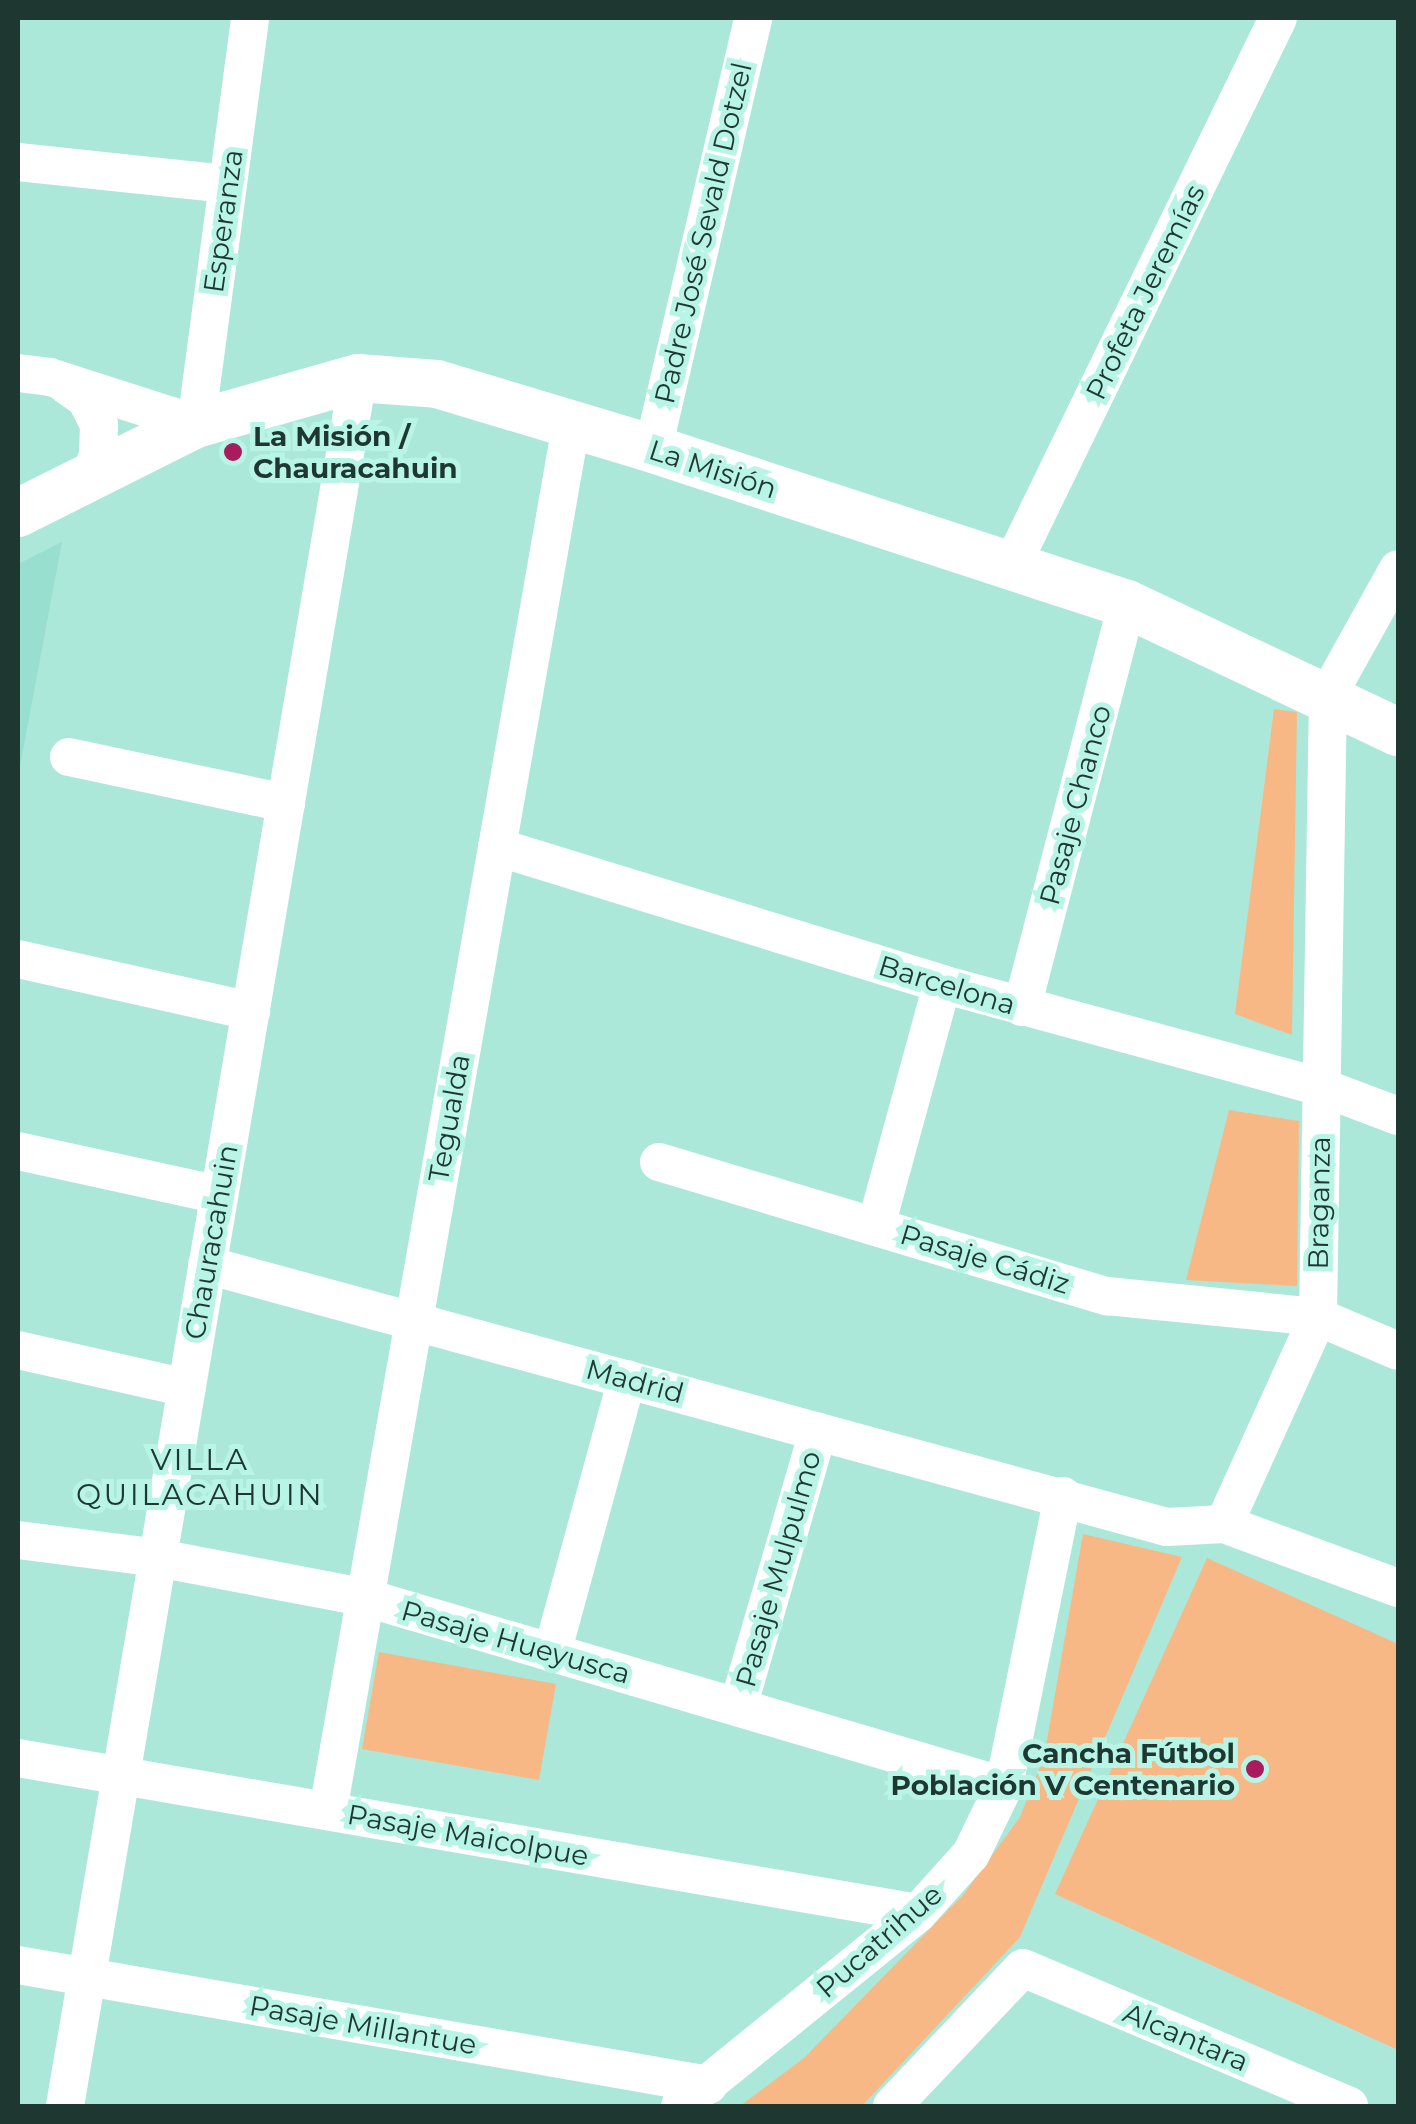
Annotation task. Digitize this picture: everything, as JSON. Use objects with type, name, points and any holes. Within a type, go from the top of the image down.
[{"type":"street","name":"Esperanza","points":[[196,424],[250,18]]},
{"type":"street","name":"Padre José Sevald Dotzel","points":[[653,449],[753,18]]},
{"type":"street","name":"Profeta Jeremías","points":[[1012,566],[1278,18]]},
{"type":"street","points":[[18,162],[228,184]]},
{"type":"street","points":[[34,375],[196,424]]},
{"type":"street","points":[[34,375],[75,390],[93,409],[100,439],[89,476]]},
{"type":"street","name":"La Misión","points":[[18,512],[196,424],[358,378],[438,384],[653,449],[1127,604],[1398,732]]},
{"type":"street","name":"Chauracahuin","points":[[65,2106],[358,378]]},
{"type":"street","name":"Tegualda","points":[[328,1811],[571,426]]},
{"type":"street","points":[[1328,696],[1398,569]]},
{"type":"street","name":"Pasaje Chanco","points":[[1022,1007],[1127,604]]},
{"type":"street","name":"Braganza","points":[[1224,1524],[1318,1317],[1328,696]]},
{"type":"street","points":[[69,757],[286,803]]},
{"type":"street","name":"Barcelona","points":[[498,847],[942,984],[1321,1087],[1398,1116]]},
{"type":"street","points":[[18,959],[251,1011]]},
{"type":"street","points":[[876,1226],[942,984]]},
{"type":"street","points":[[18,1151],[219,1195]]},
{"type":"street","name":"Pasaje Cádiz","points":[[659,1162],[1107,1296],[1318,1317],[1398,1351]]},
{"type":"street","name":"Madrid","points":[[207,1265],[1063,1496]]},
{"type":"street","points":[[18,1350],[186,1388]]},
{"type":"street","points":[[552,1652],[627,1379]]},
{"type":"street","name":"Pasaje Mulpulmo","points":[[738,1707],[818,1431]]},
{"type":"street","points":[[1063,1496],[1167,1528],[1224,1524],[1398,1588]]},
{"type":"street","name":"Pucatrihue","points":[[694,2096],[918,1913],[971,1854],[1004,1786],[1063,1496]]},
{"type":"street","name":"Pasaje Hueyusca","points":[[18,1540],[158,1558],[367,1598],[1004,1786]]},
{"type":"street","name":"Pasaje Maicolpue","points":[[18,1758],[918,1913]]},
{"type":"street","name":"Pasaje Millantue","points":[[18,1965],[694,2096]]},
{"type":"street","name":"Alcantara","points":[[892,2106],[1023,1968],[1349,2106]]},
{"type":"shaded area","points":[[62,542],[18,777],[18,564]]},
{"type":"shaded area","points":[[1274,709],[1297,712],[1292,1035],[1235,1014]]},
{"type":"shaded area","points":[[1229,1110],[1299,1121],[1297,1286],[1186,1280]]},
{"type":"shaded area","points":[[1083,1534],[1182,1557],[1020,1937],[862,2106],[740,2106],[804,2058],[963,1895],[1020,1817],[1044,1757]]},
{"type":"shaded area","name":"Cancha Fútbol Población V Centenario","points":[[1207,1558],[1398,1644],[1398,2050],[1055,1894]]},
{"type":"shaded area","points":[[379,1652],[556,1684],[539,1780],[362,1749]]},
{"type":"place","name":"La Misión / Chauracahuin","points":[[233,452]]},
{"type":"place","name":"Cancha Fútbol Población V Centenario","points":[[1255,1769]]},
{"type":"district","name":"VILLA QUILACAHUIN","points":[[200,1477]]}]
